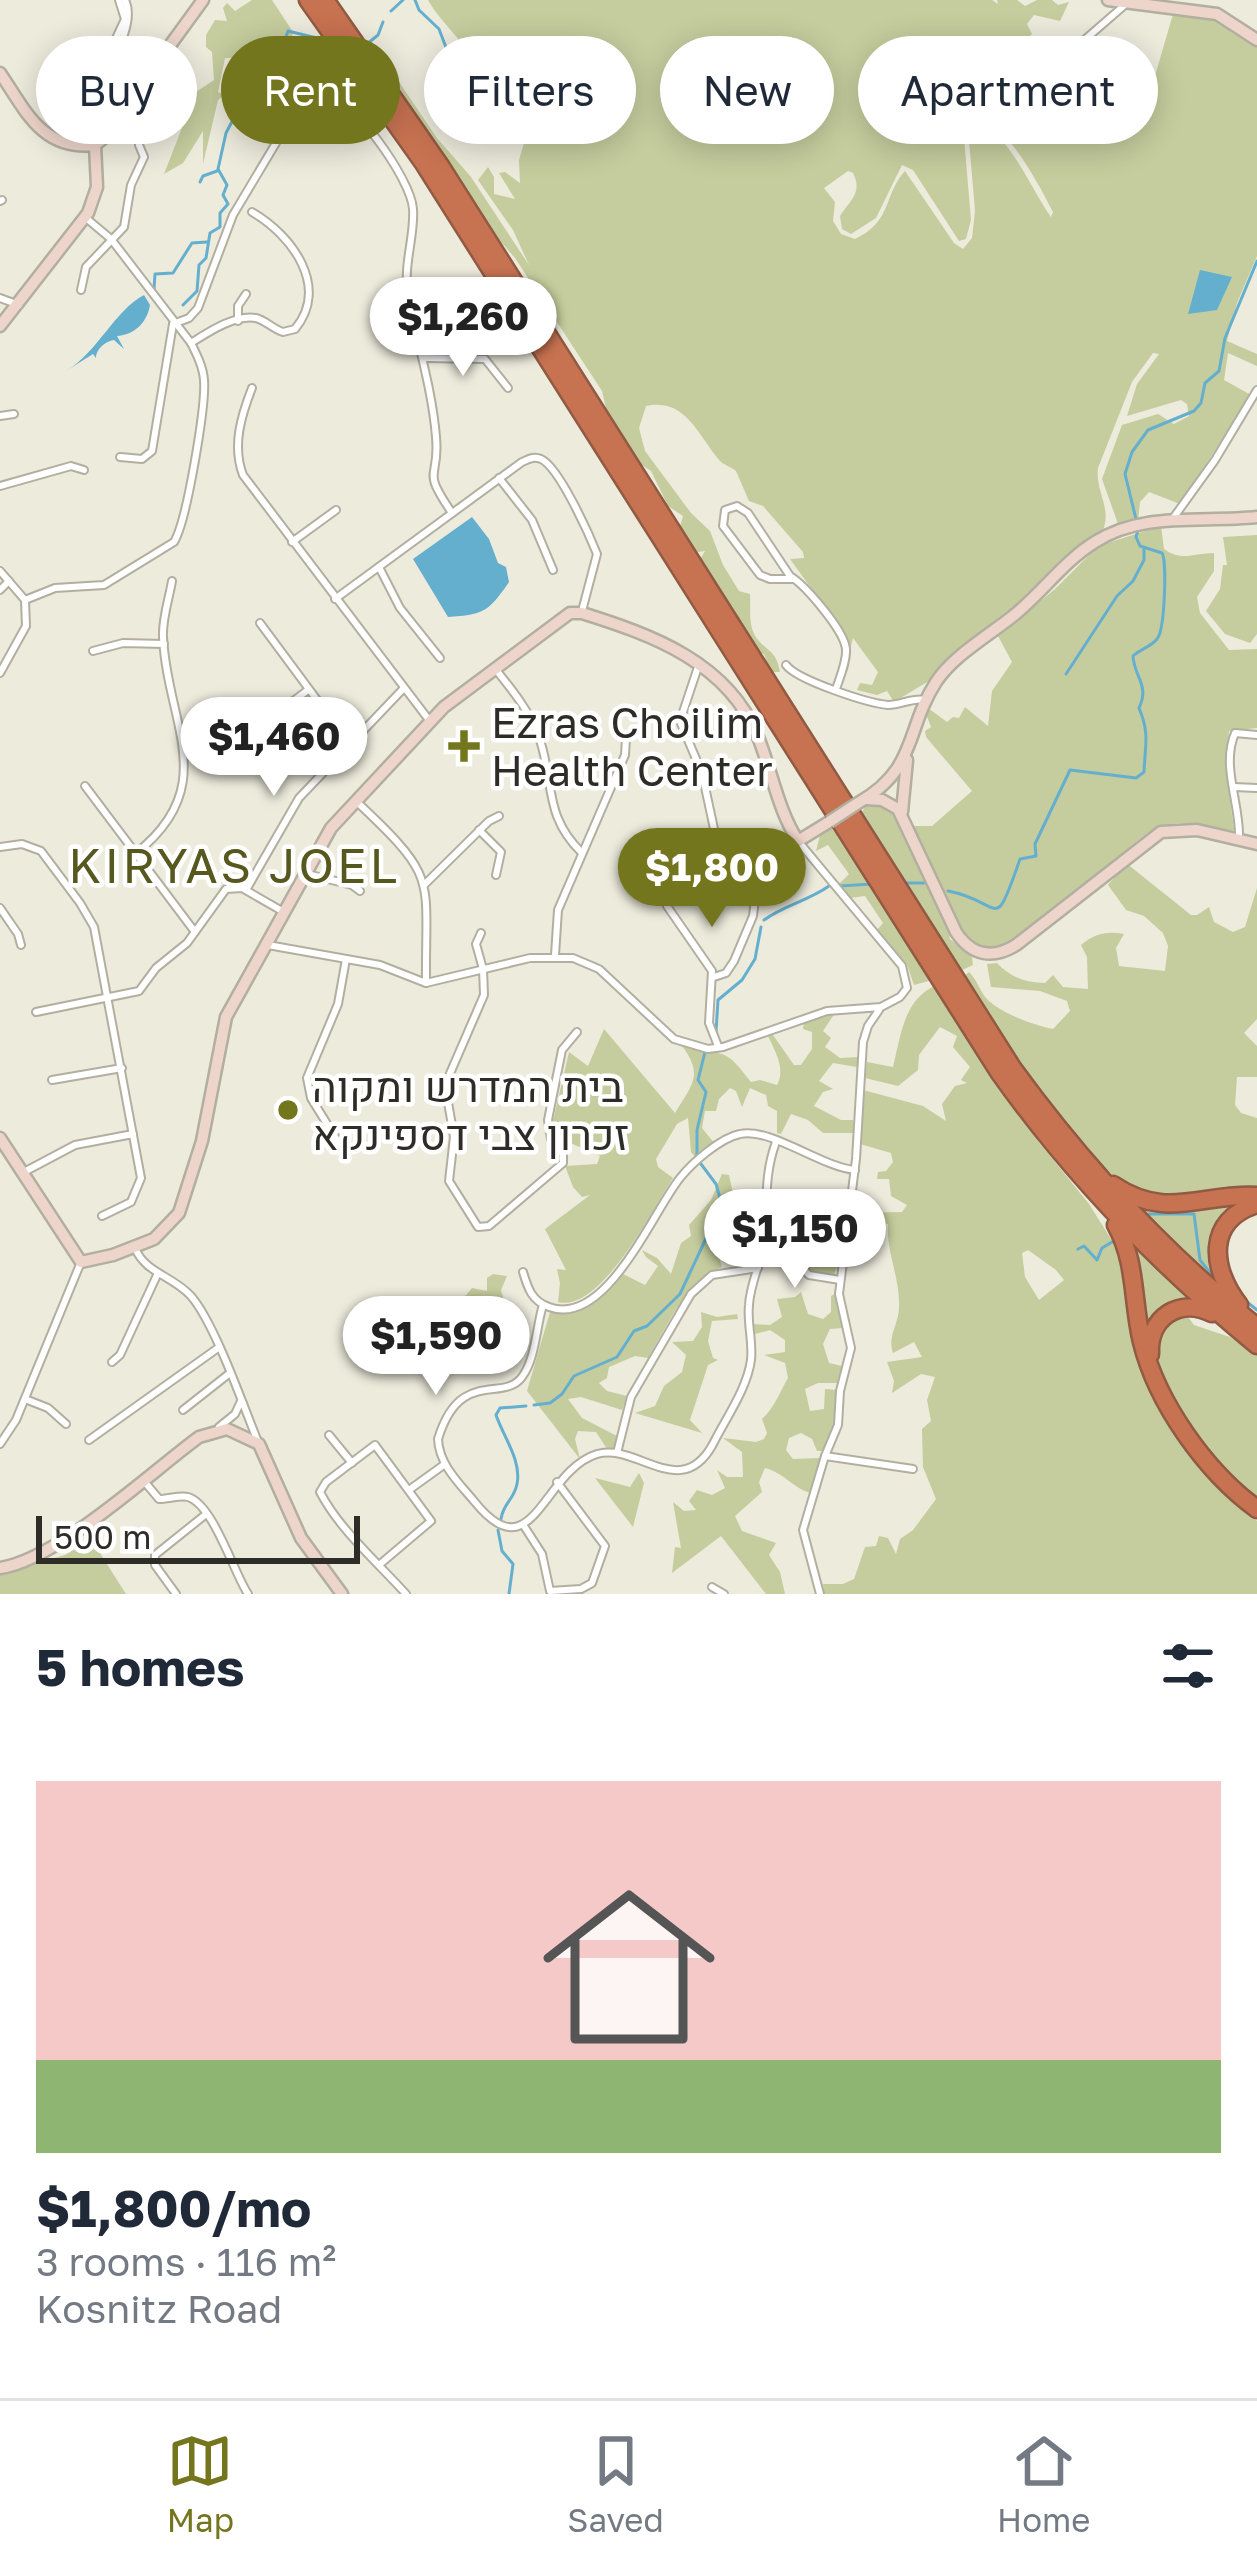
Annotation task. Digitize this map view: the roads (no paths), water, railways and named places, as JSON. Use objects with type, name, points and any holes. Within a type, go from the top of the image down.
[{"type":"highway","points":[[308,0],[423,162],[982,1046],[1114,1222],[1127,1248],[1143,1346],[1167,1400],[1211,1465],[1257,1506]]},
{"type":"highway","points":[[325,0],[429,147],[979,1018],[1061,1132],[1155,1236],[1257,1325]]},
{"type":"highway","points":[[1061,1132],[1113,1185],[1143,1201],[1172,1206],[1257,1200]]},
{"type":"highway","points":[[1076,1171],[1173,1273],[1257,1345]]},
{"type":"highway","points":[[1257,1200],[1225,1225],[1216,1257],[1230,1292],[1257,1325]]},
{"type":"highway","points":[[1257,1345],[1209,1311],[1192,1306],[1161,1318],[1150,1342],[1154,1366],[1181,1418],[1214,1462],[1257,1506]]},
{"type":"street","points":[[0,326],[86,218],[97,187],[95,145],[87,119],[95,90],[129,22],[124,4],[138,0]]},
{"type":"street","points":[[0,73],[45,135],[59,143],[95,145],[130,117],[163,55],[203,0]]},
{"type":"street","points":[[1108,0],[1217,14],[1257,40]]},
{"type":"street","points":[[1089,36],[1127,2]]},
{"type":"street","points":[[173,325],[198,308],[233,215],[304,96],[322,87],[340,96],[410,194],[413,214],[407,280],[436,436],[431,479],[452,513]]},
{"type":"street","points":[[81,290],[86,267],[124,226],[131,184],[144,157],[139,145]]},
{"type":"street","points":[[191,344],[238,321],[257,318],[277,331],[291,331],[299,325],[311,295],[309,279],[285,237],[252,212]]},
{"type":"street","points":[[25,600],[55,588],[104,585],[168,547],[179,535],[204,387],[191,344],[111,239],[86,218]]},
{"type":"street","points":[[238,321],[238,306],[246,294]]},
{"type":"street","points":[[0,298],[10,309]]},
{"type":"street","points":[[416,327],[424,323],[430,310]]},
{"type":"street","points":[[120,457],[142,459],[152,451],[173,325]]},
{"type":"street","points":[[424,358],[485,359],[508,388]]},
{"type":"street","points":[[252,388],[240,417],[238,463],[245,478],[430,722]]},
{"type":"street","points":[[1172,519],[1212,465],[1257,389]]},
{"type":"street","points":[[0,416],[14,414]]},
{"type":"street","points":[[335,599],[534,458],[544,461],[559,479],[597,554],[582,613]]},
{"type":"street","points":[[0,486],[75,466],[84,470]]},
{"type":"street","points":[[500,478],[532,520],[554,570]]},
{"type":"street","points":[[794,579],[770,579],[758,573],[722,524],[725,510],[735,506],[745,510],[843,640],[846,655],[836,689]]},
{"type":"street","points":[[292,542],[336,510]]},
{"type":"street","points":[[902,814],[909,751],[940,675],[1033,600],[1090,545],[1116,532],[1172,519],[1257,518]]},
{"type":"street","points":[[379,567],[400,608],[440,658]]},
{"type":"street","points":[[0,571],[25,600],[26,626],[0,673]]},
{"type":"street","points":[[0,590],[9,581]]},
{"type":"street","points":[[135,854],[165,828],[187,774],[164,644],[172,581]]},
{"type":"street","points":[[81,1262],[135,1248],[172,1224],[184,1202],[202,1141],[221,1032],[282,911],[331,828],[355,800],[430,722],[564,616],[582,613],[658,638],[699,663],[730,693],[752,724],[785,817],[799,842],[905,970],[905,991],[881,1007],[863,1042],[840,1280],[840,1306],[851,1348],[840,1391],[838,1425],[803,1530],[820,1594]]},
{"type":"street","points":[[260,623],[349,743]]},
{"type":"street","points":[[93,650],[135,642],[164,644]]},
{"type":"street","points":[[699,663],[680,721],[702,772],[716,838],[755,899],[734,961],[726,973],[714,977]]},
{"type":"street","points":[[786,665],[797,676],[886,704],[927,700]]},
{"type":"street","points":[[494,668],[532,722],[546,761],[554,817],[582,853]]},
{"type":"street","points":[[262,724],[308,689]]},
{"type":"street","points":[[246,890],[299,798],[403,689]]},
{"type":"street","points":[[1238,841],[1230,754],[1235,734],[1257,735]]},
{"type":"street","points":[[555,956],[558,910],[625,755],[626,738]]},
{"type":"street","points":[[799,842],[862,801],[891,777],[909,751]]},
{"type":"street","points":[[85,786],[195,932]]},
{"type":"street","points":[[1233,787],[1257,788]]},
{"type":"street","points":[[355,800],[405,848],[425,884],[429,912],[426,983]]},
{"type":"street","points":[[862,801],[891,803],[902,814],[956,932],[971,949],[992,955],[1016,945],[1162,831],[1197,830],[1257,844]]},
{"type":"street","points":[[425,884],[499,816]]},
{"type":"street","points":[[479,830],[501,852],[496,875]]},
{"type":"street","points":[[0,847],[14,843],[38,848],[80,903],[99,944],[140,1188],[128,1205],[102,1216]]},
{"type":"street","points":[[304,873],[360,891]]},
{"type":"street","points":[[36,1012],[139,992],[195,932],[220,894],[233,888],[246,890],[282,911]]},
{"type":"street","points":[[664,893],[714,977],[709,1023],[719,1048]]},
{"type":"street","points":[[0,908],[21,945]]},
{"type":"street","points":[[481,933],[476,944],[484,969],[484,995],[445,1085],[454,1137],[449,1180],[478,1227],[489,1226],[562,1162],[548,1120],[562,1050],[577,1032]]},
{"type":"street","points":[[265,944],[380,965],[426,983],[555,956],[573,958],[599,969],[674,1039],[696,1047],[719,1048],[811,1015],[881,1007]]},
{"type":"street","points":[[345,1154],[311,1098],[307,1078],[338,1004],[346,959]]},
{"type":"street","points":[[52,1080],[122,1068]]},
{"type":"street","points":[[24,1172],[75,1145],[133,1134]]},
{"type":"street","points":[[523,1272],[529,1292],[543,1305],[572,1309],[599,1294],[682,1176],[732,1137],[751,1134],[854,1170]]},
{"type":"street","points":[[0,1138],[81,1262]]},
{"type":"street","points":[[543,1305],[523,1376],[508,1387],[464,1395],[443,1426],[438,1446],[445,1464],[493,1524],[505,1528],[524,1525],[537,1514],[556,1482],[598,1454],[617,1453],[672,1470],[687,1467],[709,1451],[748,1373],[752,1340],[748,1304],[764,1242],[765,1179],[776,1142]]},
{"type":"street","points":[[764,1242],[782,1247],[809,1274],[840,1280]]},
{"type":"street","points":[[135,1248],[142,1262],[194,1299],[301,1538],[342,1594]]},
{"type":"street","points":[[0,1444],[16,1420],[81,1262]]},
{"type":"street","points":[[617,1453],[636,1386],[691,1294],[712,1275],[758,1268]]},
{"type":"street","points":[[112,1362],[120,1355],[158,1273]]},
{"type":"street","points":[[89,1440],[218,1348]]},
{"type":"street","points":[[183,1410],[230,1372]]},
{"type":"street","points":[[25,1399],[47,1408],[66,1424]]},
{"type":"street","points":[[0,1568],[50,1547],[216,1429],[235,1414],[241,1400]]},
{"type":"street","points":[[216,1429],[235,1430],[259,1444]]},
{"type":"street","points":[[329,1436],[352,1463]]},
{"type":"street","points":[[380,1565],[431,1523],[375,1445],[320,1492],[380,1565],[406,1594]]},
{"type":"street","points":[[825,1456],[913,1469]]},
{"type":"street","points":[[409,1490],[445,1464]]},
{"type":"street","points":[[142,1479],[156,1497],[191,1498],[223,1539],[248,1594]]},
{"type":"street","points":[[524,1525],[542,1554],[550,1591],[589,1586],[606,1550],[556,1482]]},
{"type":"street","points":[[176,1594],[158,1569],[155,1555],[205,1515]]},
{"type":"street","points":[[712,1587],[724,1594]]},
{"type":"water","points":[[1200,270],[1232,277],[1217,310],[1188,314]]},
{"type":"water","points":[[144,295],[150,305],[143,322],[117,336],[124,349],[111,341],[96,358],[93,354],[66,371],[133,302]]},
{"type":"water","points":[[472,517],[489,539],[498,563],[506,567],[509,582],[484,610],[448,617],[413,559]]},
{"type":"waterway","points":[[391,11],[403,0]]},
{"type":"waterway","points":[[415,0],[442,36]]},
{"type":"waterway","points":[[377,36],[383,22]]},
{"type":"waterway","points":[[286,36],[288,31],[309,36]]},
{"type":"waterway","points":[[183,305],[197,291],[199,265],[206,258],[210,233],[220,227],[220,213],[228,204],[223,195],[227,185],[218,169],[224,144]]},
{"type":"waterway","points":[[200,182],[217,171]]},
{"type":"waterway","points":[[154,289],[155,274],[173,273],[192,243],[207,242]]},
{"type":"waterway","points":[[1136,519],[1125,474],[1132,452],[1148,430],[1194,411],[1201,403],[1205,383],[1219,371],[1225,338],[1257,261]]},
{"type":"waterway","points":[[948,891],[1000,906],[1020,859],[1036,856],[1035,844],[1070,770],[1136,778],[1144,772],[1146,733],[1139,708],[1143,693],[1133,656],[1155,642],[1160,633],[1164,569],[1162,553],[1140,546],[1138,530]]},
{"type":"waterway","points":[[1066,674],[1117,596],[1133,581],[1144,560],[1144,547]]},
{"type":"waterway","points":[[905,883],[927,883]]},
{"type":"waterway","points":[[840,886],[872,884]]},
{"type":"waterway","points":[[764,920],[829,886]]},
{"type":"waterway","points":[[716,1032],[718,1000],[742,980],[755,959],[761,927]]},
{"type":"waterway","points":[[697,1156],[697,1130],[706,1092],[698,1080],[705,1052]]},
{"type":"waterway","points":[[534,1405],[550,1403],[574,1376],[617,1357],[634,1331],[647,1326],[680,1294],[720,1198],[701,1164]]},
{"type":"waterway","points":[[1149,1214],[1194,1214],[1200,1260],[1212,1275]]},
{"type":"waterway","points":[[1078,1249],[1084,1246],[1097,1260],[1102,1248],[1112,1242]]},
{"type":"waterway","points":[[1247,1302],[1257,1310]]},
{"type":"waterway","points":[[501,1519],[518,1475],[496,1415],[500,1408],[526,1406]]},
{"type":"waterway","points":[[498,1530],[502,1551],[513,1564],[509,1594]]},
{"type":"place","name":"Ezras Choilim Health Center","points":[[464,746]]},
{"type":"place","name":"בית המדרש ומקוה זכרון צבי דספינקא","points":[[288,1110]]},
{"type":"district","name":"KIRYAS JOEL","points":[[234,865]]}]
